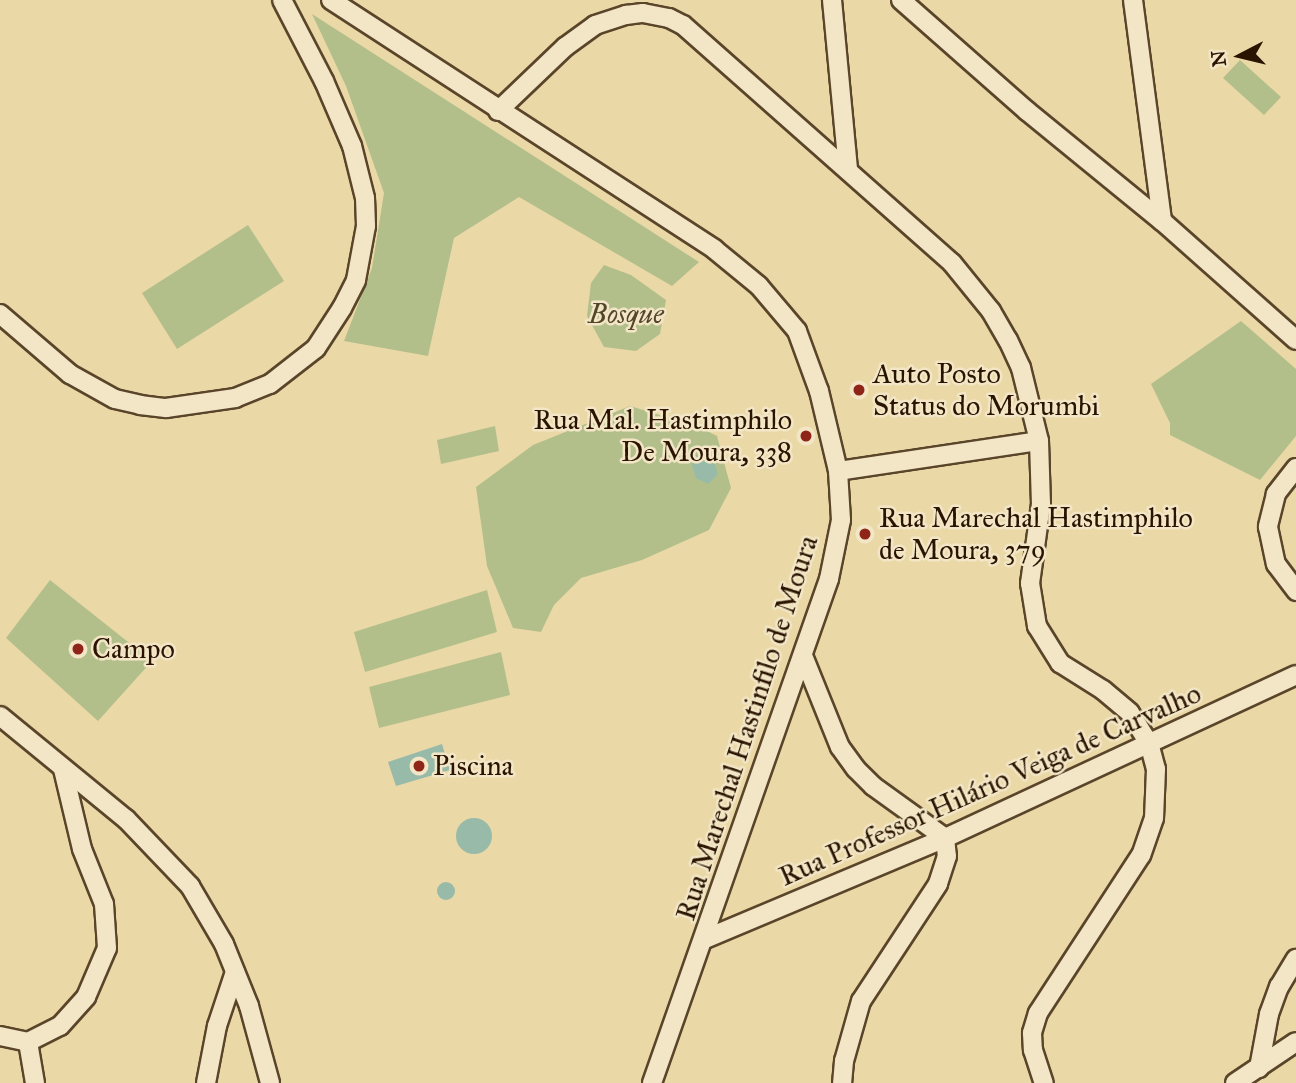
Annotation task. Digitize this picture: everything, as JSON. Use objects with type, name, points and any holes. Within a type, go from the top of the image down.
[{"type":"street","points":[[0,314],[79,380],[115,399],[166,408],[235,398],[270,384],[316,348],[342,308],[355,280],[366,226],[365,198],[352,146],[324,81],[286,8],[301,0]]},
{"type":"street","name":"Rua Marechal Hastinfilo de Moura","points":[[331,0],[498,111],[660,211],[714,249],[758,286],[797,331],[809,359],[838,471],[841,520],[829,579],[804,658],[652,1083]]},
{"type":"street","points":[[832,0],[848,170]]},
{"type":"street","points":[[901,0],[1027,111],[1162,221],[1296,340]]},
{"type":"street","points":[[1133,0],[1162,221]]},
{"type":"street","points":[[498,111],[565,47],[595,25],[626,15],[658,15],[683,25],[952,263],[991,311],[1021,368],[1040,441],[1041,504],[1030,583],[1037,626],[1060,663],[1120,702],[1149,743],[1156,769],[1156,798],[1147,842],[1133,872],[1038,1013],[1032,1033],[1033,1050],[1044,1083]]},
{"type":"street","points":[[838,471],[1040,441]]},
{"type":"street","points":[[1296,468],[1276,494],[1268,527],[1276,564],[1296,592]]},
{"type":"street","points":[[804,658],[840,747],[856,769],[881,792],[945,838],[947,856],[938,884],[861,1001],[847,1049],[842,1083]]},
{"type":"street","name":"Rua Professor Hilário Veiga de Carvalho","points":[[705,939],[945,838],[1296,675]]},
{"type":"street","points":[[0,716],[126,819],[174,868],[209,916],[235,972],[249,1006],[270,1083]]},
{"type":"street","points":[[0,1035],[28,1042],[60,1026],[72,1016],[86,997],[107,948],[104,904],[82,849],[63,769]]},
{"type":"street","points":[[1259,1068],[1269,1014],[1279,987],[1296,959]]},
{"type":"street","points":[[206,1083],[217,1026],[235,972]]},
{"type":"street","points":[[28,1042],[36,1083]]},
{"type":"street","points":[[1235,1083],[1296,1042]]},
{"type":"green space","points":[[312,14],[699,262],[672,286],[519,197],[454,238],[428,356],[344,341],[372,268],[384,193],[346,86]]},
{"type":"green space","points":[[1240,60],[1281,97],[1264,115],[1223,78]]},
{"type":"green space","points":[[248,225],[284,281],[177,349],[142,293]]},
{"type":"green space","name":"Bosque","points":[[604,265],[631,275],[666,300],[660,334],[636,351],[604,347],[587,316],[591,283]]},
{"type":"green space","points":[[1241,321],[1296,369],[1296,436],[1260,480],[1170,435],[1170,423],[1151,384]]},
{"type":"green space","points":[[630,406],[699,427],[717,436],[731,488],[709,530],[642,560],[581,578],[554,605],[541,632],[513,628],[487,566],[476,487],[533,445]]},
{"type":"green space","points":[[495,426],[499,451],[441,464],[437,440]]},
{"type":"green space","name":"Campo","points":[[50,580],[152,661],[98,721],[6,638]]},
{"type":"green space","points":[[487,590],[497,632],[365,672],[354,632]]},
{"type":"green space","points":[[501,652],[510,695],[379,728],[369,687]]},
{"type":"shaded area","points":[[708,446],[718,474],[708,484],[696,478],[692,465],[696,456]]},
{"type":"shaded area","name":"Piscina","points":[[442,744],[450,770],[396,786],[388,762]]},
{"type":"shaded area","points":[[474,818],[487,823],[492,836],[487,849],[474,854],[461,849],[456,836],[461,823]]},
{"type":"shaded area","points":[[442,882],[450,882],[455,891],[453,898],[442,900],[437,895],[437,887]]},
{"type":"place","name":"Auto Posto Status do Morumbi","points":[[859,390]]},
{"type":"place","name":"Rua Mal. Hastimphilo De Moura, 338","points":[[806,436]]},
{"type":"place","name":"Rua Marechal Hastimphilo de Moura, 379","points":[[865,534]]},
{"type":"place","name":"Campo","points":[[78,649]]},
{"type":"place","name":"Piscina","points":[[419,766]]}]
